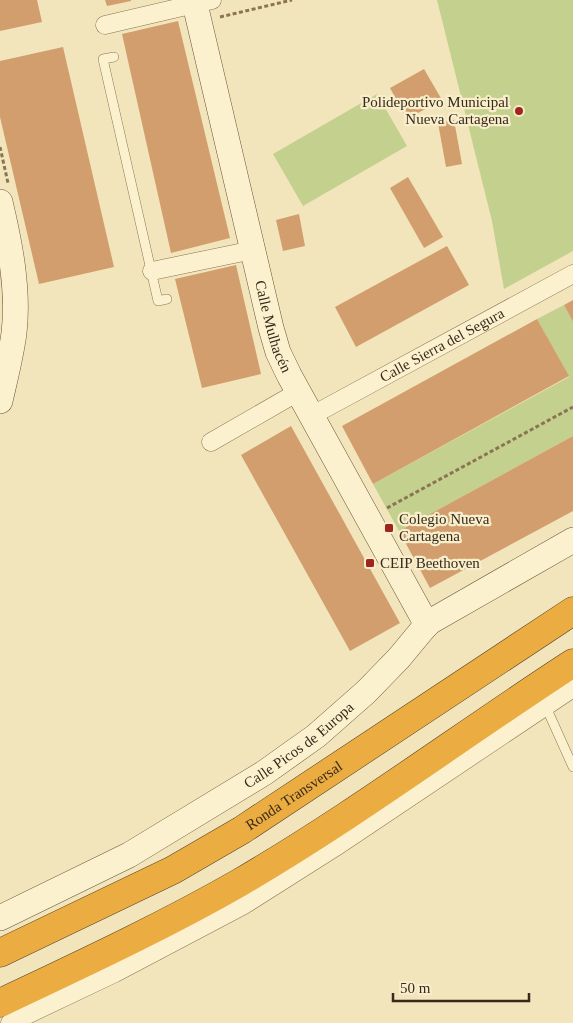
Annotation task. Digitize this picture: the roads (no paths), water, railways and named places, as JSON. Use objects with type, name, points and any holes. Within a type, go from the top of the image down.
[{"type":"highway","name":"Ronda Transversal","points":[[0,953],[173,870],[242,830],[573,610]]},
{"type":"highway","points":[[0,1003],[164,924],[241,882],[340,819],[573,662]]},
{"type":"street","points":[[105,25],[200,1]]},
{"type":"street","name":"Calle Mulhacén","points":[[200,1],[252,250],[281,360],[427,625]]},
{"type":"street","points":[[0,202],[10,248],[15,311],[10,360],[0,401]]},
{"type":"street","points":[[152,271],[252,250]]},
{"type":"street","name":"Calle Sierra del Segura","points":[[311,416],[573,274]]},
{"type":"street","points":[[210,442],[298,392]]},
{"type":"street","name":"Calle Picos de Europa","points":[[0,918],[129,854],[200,813],[282,761],[332,723],[366,692],[399,658],[427,625],[451,609],[573,540]]},
{"type":"street","points":[[10,1023],[115,973],[244,905],[334,848],[573,688]]},
{"type":"lane","points":[[114,58],[103,59],[158,301],[167,299]]},
{"type":"lane","points":[[546,707],[573,767]]},
{"type":"place","name":"Polideportivo Municipal Nueva Cartagena","points":[[519,111]]},
{"type":"place","name":"Colegio Nueva Cartagena","points":[[389,528]]},
{"type":"place","name":"CEIP Beethoven","points":[[370,563]]}]
